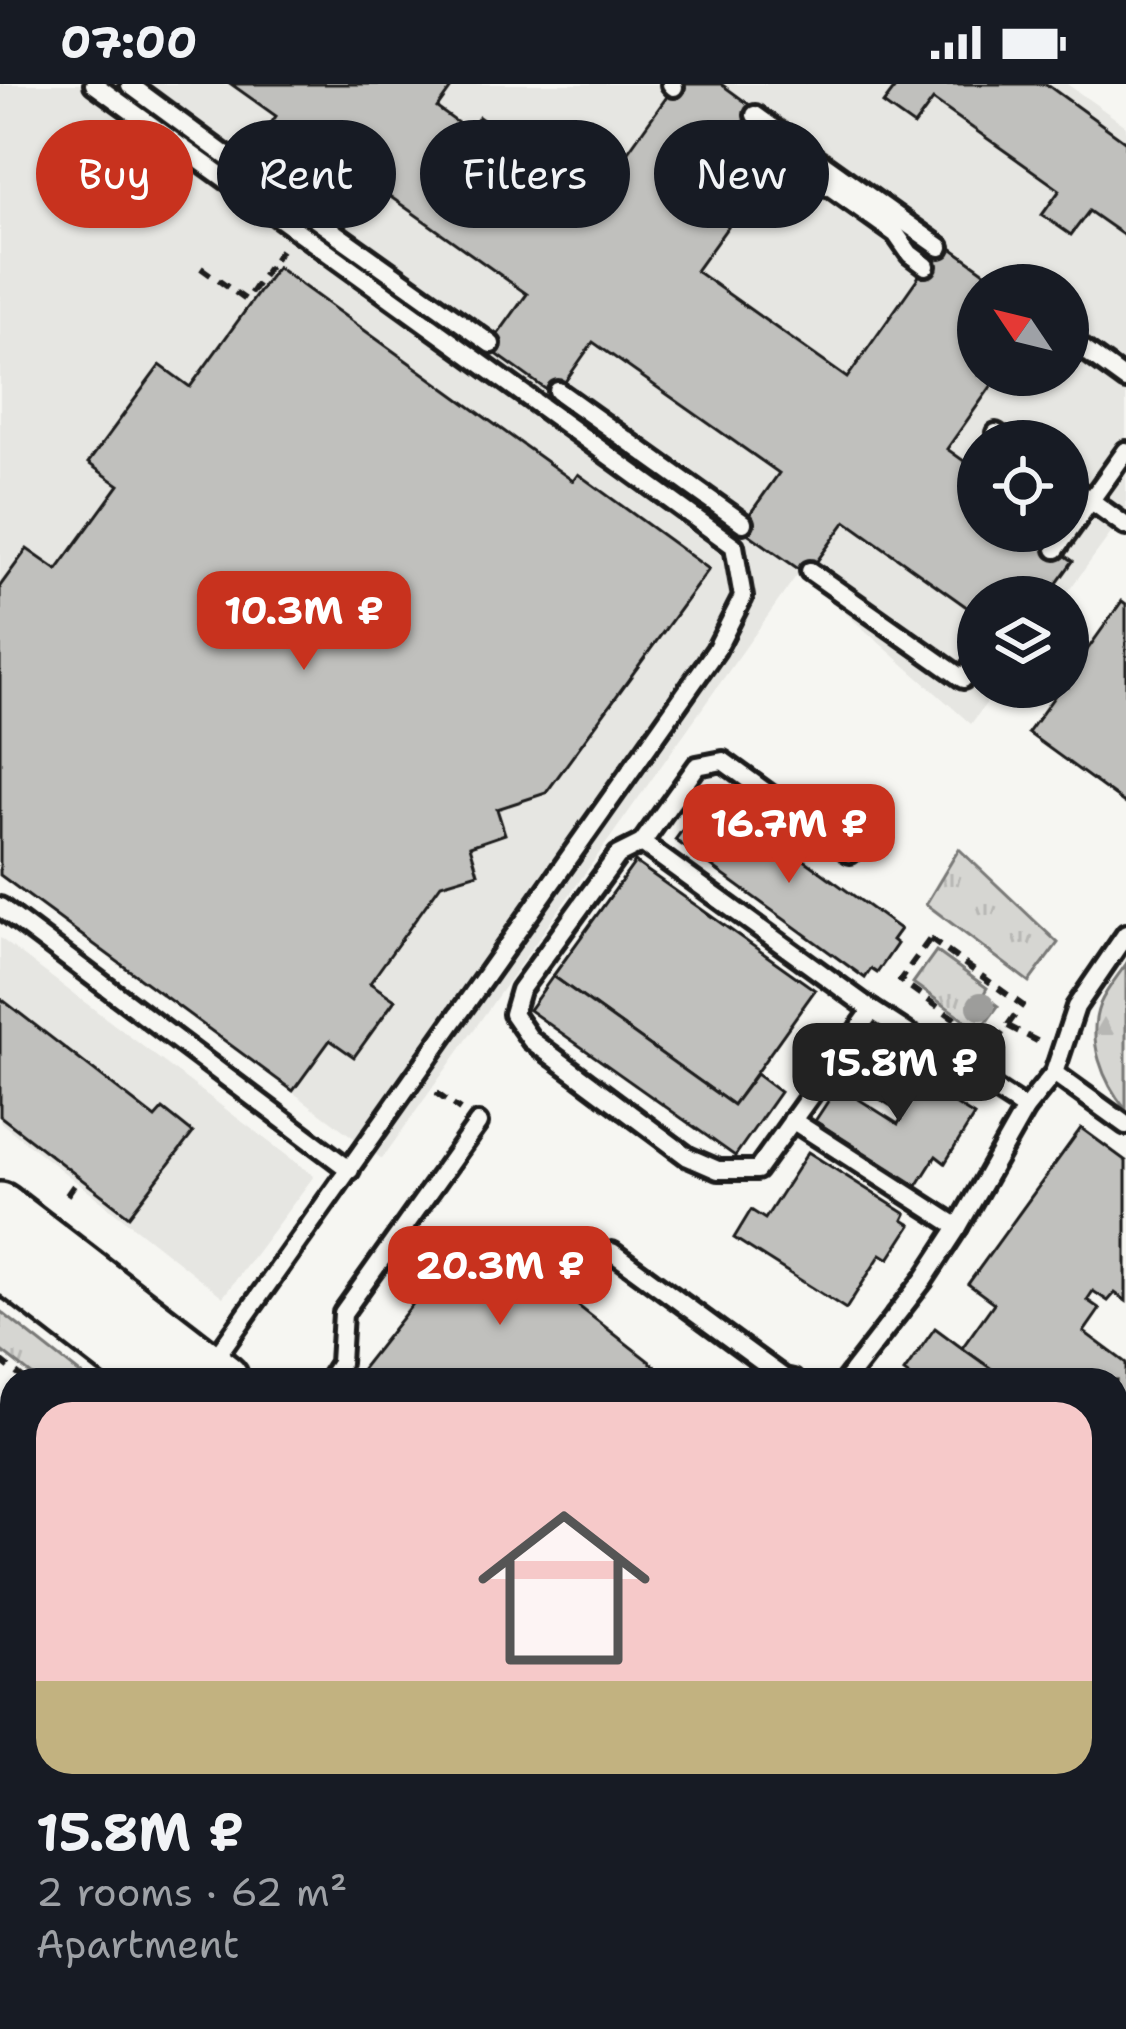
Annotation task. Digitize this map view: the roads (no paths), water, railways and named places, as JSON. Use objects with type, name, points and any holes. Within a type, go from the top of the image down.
[{"type":"main road","points":[[0,1209],[207,1368]]},
{"type":"main road","points":[[0,1261],[138,1368]]},
{"type":"lane","points":[[94,84],[734,546],[743,597],[716,650],[350,1170],[219,1368]]},
{"type":"lane","points":[[118,102],[131,85],[217,149]]},
{"type":"lane","points":[[755,115],[940,247]]},
{"type":"lane","points":[[829,186],[896,234],[926,266]]},
{"type":"lane","points":[[328,228],[491,344]]},
{"type":"lane","points":[[1089,353],[1126,380]]},
{"type":"lane","points":[[558,392],[743,524]]},
{"type":"lane","points":[[1126,451],[1090,500],[1126,526]]},
{"type":"lane","points":[[810,571],[957,675]]},
{"type":"lane","points":[[850,853],[723,761],[698,766],[642,843],[617,855],[520,990],[513,1014],[532,1040],[688,1156],[718,1170],[757,1170],[872,1010]]},
{"type":"lane","points":[[642,843],[872,1010],[1025,1108]]},
{"type":"lane","points":[[0,907],[350,1170]]},
{"type":"lane","points":[[855,1368],[958,1227],[1025,1108],[1054,1073],[1076,1007],[1126,934]]},
{"type":"lane","points":[[1054,1073],[1126,1125]]},
{"type":"lane","points":[[793,1120],[958,1227]]},
{"type":"lane","points":[[337,1368],[343,1313],[478,1123]]},
{"type":"lane","points":[[613,1252],[770,1368]]}]
